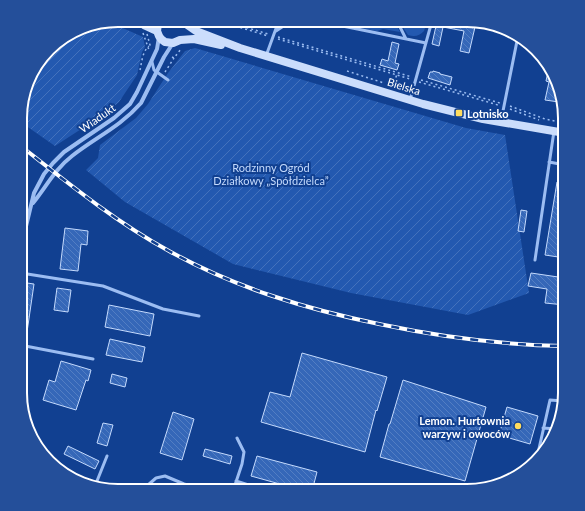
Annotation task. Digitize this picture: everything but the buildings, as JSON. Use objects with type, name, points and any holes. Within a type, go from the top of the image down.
[{"type":"main road","name":"Bielska","points":[[177,42],[184,34],[185,27]]},
{"type":"main road","name":"Bielska","points":[[190,27],[196,31],[240,48],[410,100],[459,113],[503,122],[556,128]]},
{"type":"main road","name":"Bielska","points":[[158,30],[161,39],[165,42],[177,42],[194,39],[240,48]]},
{"type":"street","name":"Wiadukt","points":[[27,222],[34,193],[44,174],[68,149],[114,118],[130,104],[157,49],[158,30]]},
{"type":"street","name":"Wiadukt","points":[[31,205],[63,164],[73,155],[117,126],[136,109],[141,103],[164,57],[177,42]]},
{"type":"lane","points":[[266,56],[277,27]]},
{"type":"lane","points":[[276,31],[282,27]]},
{"type":"lane","points":[[347,27],[426,43]]},
{"type":"lane","points":[[400,27],[406,39]]},
{"type":"lane","points":[[410,100],[430,27]]},
{"type":"lane","points":[[503,122],[503,111],[517,42]]},
{"type":"lane","points":[[152,61],[153,68],[156,72],[168,80]]},
{"type":"lane","points":[[535,260],[549,162],[556,128]]},
{"type":"lane","points":[[549,162],[558,164]]},
{"type":"lane","points":[[27,273],[103,286],[163,309],[199,316]]},
{"type":"lane","points":[[27,346],[93,359]]},
{"type":"lane","points":[[539,448],[550,400],[558,401]]},
{"type":"lane","points":[[543,428],[551,429]]},
{"type":"lane","points":[[235,484],[242,464],[244,452],[237,438]]},
{"type":"lane","points":[[97,481],[107,456]]},
{"type":"lane","points":[[149,484],[156,478],[165,476],[184,484]]},
{"type":"lane","points":[[236,481],[245,484]]},
{"type":"path","points":[[237,27],[558,122]]},
{"type":"path","points":[[244,27],[273,37]]},
{"type":"path","points":[[140,70],[144,52],[150,45]]},
{"type":"path","points":[[347,71],[393,86],[397,74]]},
{"type":"path","points":[[504,106],[541,121]]},
{"type":"green space","points":[[120,27],[143,37],[145,47],[142,52],[137,75],[119,102],[109,111],[55,146],[27,126],[30,95],[39,73],[46,63],[68,42],[83,34],[95,30]]},
{"type":"green space","points":[[356,27],[397,27],[400,32],[383,29],[377,31]]},
{"type":"green space","points":[[403,27],[425,27],[424,31],[419,35],[408,35]]},
{"type":"green space","name":"Rodzinny Ogród Działkowy „Spółdzielca”","points":[[195,48],[466,128],[505,135],[529,293],[468,315],[351,293],[233,264],[125,202],[86,170],[98,158],[100,145],[136,118],[148,104],[168,73],[185,51]]},
{"type":"railway","points":[[27,151],[93,202],[149,240],[220,276],[272,296],[352,318],[402,329],[495,342],[558,346]]},
{"type":"place","name":"Lotnisko","points":[[459,113]]},
{"type":"place","name":"Lemon. Hurtownia warzyw i owoców","points":[[518,426]]}]
